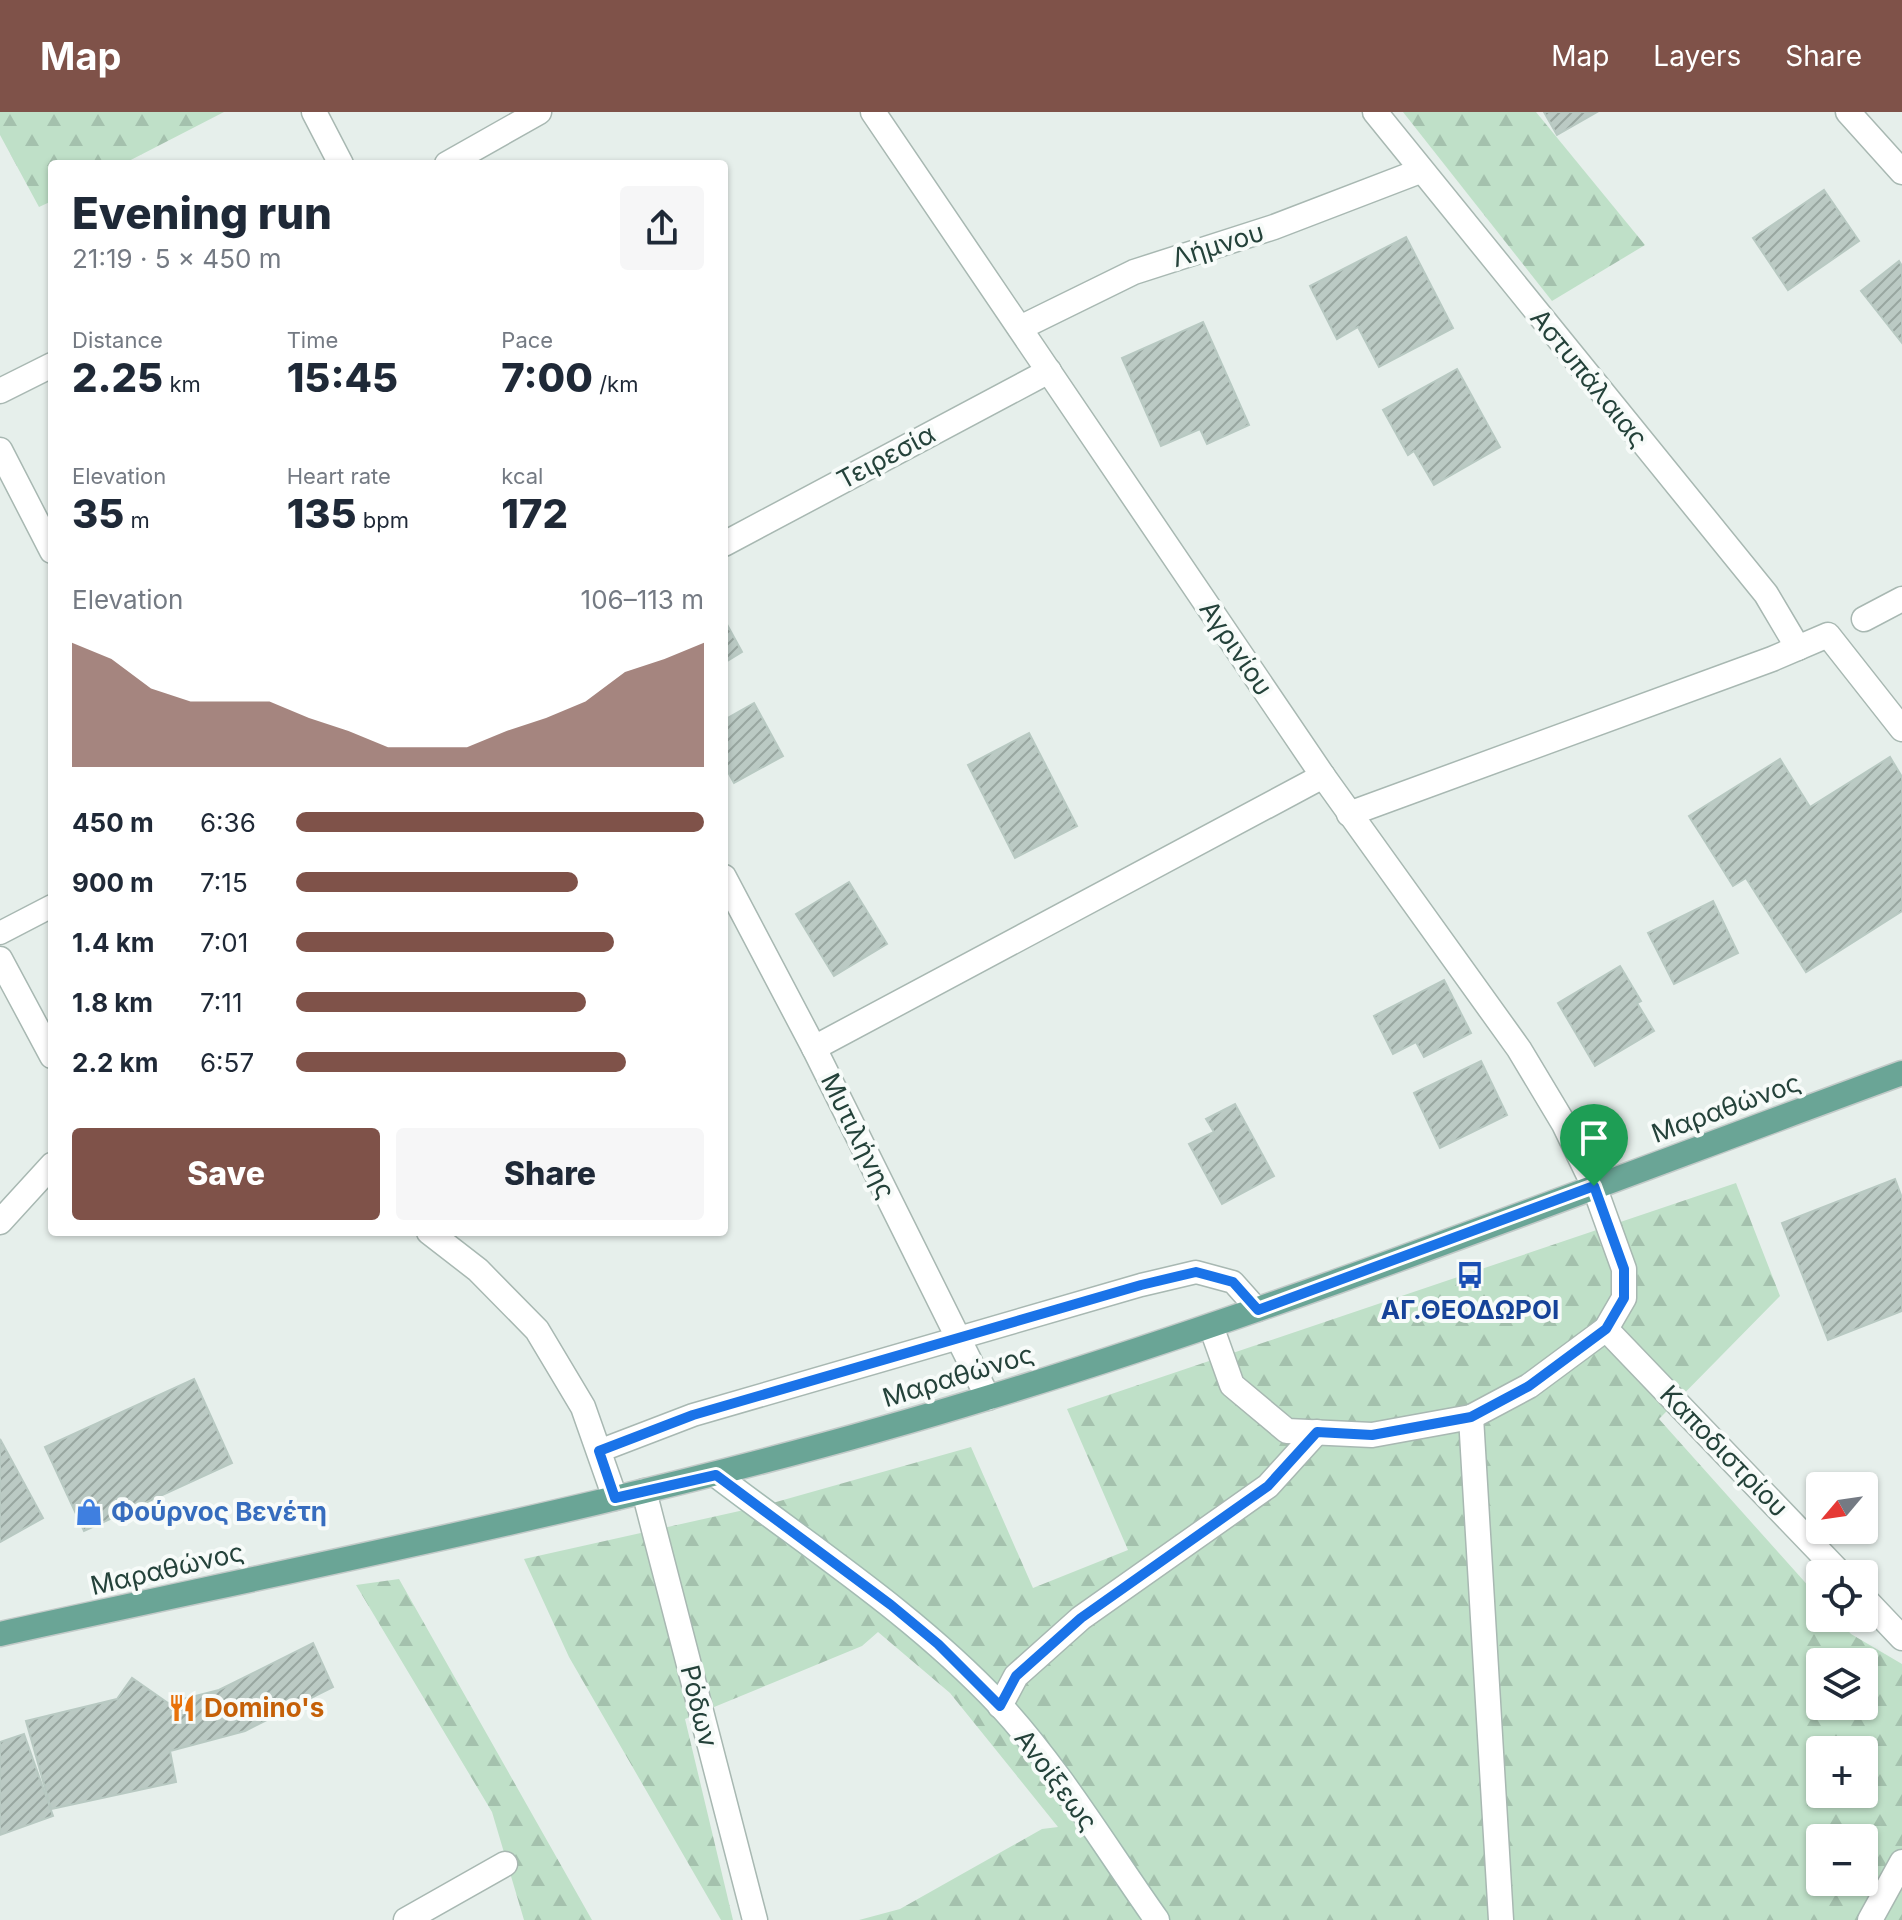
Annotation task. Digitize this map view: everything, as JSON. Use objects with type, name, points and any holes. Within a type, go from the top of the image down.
[{"type":"main road","name":"Μαραθώνος","points":[[0,1634],[716,1475],[988,1398],[1258,1310],[1902,1073]]},
{"type":"street","points":[[314,112],[339,160]]},
{"type":"street","points":[[454,160],[539,112]]},
{"type":"street","name":"Αγρινίου","points":[[873,112],[1349,814],[1519,1049],[1564,1124],[1594,1186],[1624,1269],[1624,1298],[1606,1329]]},
{"type":"street","name":"Αστυπάλαιας","points":[[1375,112],[1766,594],[1798,648]]},
{"type":"street","points":[[1848,112],[1902,172]]},
{"type":"street","name":"Λήμνου","points":[[1020,328],[1134,272],[1274,227],[1420,171]]},
{"type":"street","points":[[0,391],[48,367]]},
{"type":"street","name":"Τειρεσία","points":[[728,542],[1049,371]]},
{"type":"street","points":[[0,450],[48,543]]},
{"type":"street","points":[[1864,619],[1902,599]]},
{"type":"street","points":[[1349,814],[1828,635],[1902,729]]},
{"type":"street","points":[[814,1048],[1323,776]]},
{"type":"street","name":"Μυτιλήνης","points":[[728,885],[814,1048],[988,1398]]},
{"type":"street","points":[[0,959],[48,1049]]},
{"type":"street","points":[[0,1222],[48,1169]]},
{"type":"street","points":[[434,1236],[478,1270],[537,1330],[583,1407],[615,1498]]},
{"type":"street","points":[[1211,1326],[1232,1385],[1287,1431],[1372,1435],[1471,1417],[1529,1386],[1606,1329]]},
{"type":"street","name":"Καποδιστρίου","points":[[1606,1329],[1828,1560]]},
{"type":"street","points":[[1471,1417],[1501,1920]]},
{"type":"street","points":[[1000,1706],[1016,1676],[1081,1618],[1268,1486],[1317,1432]]},
{"type":"street","name":"Ανοίξεως","points":[[716,1475],[891,1605],[938,1644],[1000,1706],[1045,1761],[1157,1920]]},
{"type":"street","name":"Ρόδων","points":[[644,1491],[755,1920]]},
{"type":"street","points":[[1878,1613],[1902,1638]]},
{"type":"street","points":[[1870,1920],[1902,1862]]},
{"type":"street","points":[[406,1920],[505,1864]]},
{"type":"lane","points":[[0,933],[48,908]]},
{"type":"lane","points":[[599,1451],[693,1415],[1141,1285],[1196,1272],[1233,1282],[1258,1310]]},
{"type":"green space","points":[[0,112],[224,112],[131,160],[48,160],[48,203],[39,207],[0,135]]},
{"type":"green space","points":[[1403,112],[1536,112],[1645,245],[1552,301]]},
{"type":"green space","points":[[1736,1183],[1780,1296],[1659,1419],[1806,1583],[1806,1632],[1849,1632],[1875,1648],[1806,1648],[1806,1720],[1878,1720],[1878,1650],[1902,1664],[1902,1920],[859,1920],[900,1909],[1042,1829],[1058,1827],[950,1693],[878,1632],[862,1646],[685,1719],[733,1920],[721,1920],[569,1657],[524,1559],[762,1506],[971,1447],[1033,1588],[1128,1550],[1067,1409]]},
{"type":"green space","points":[[399,1579],[592,1920],[524,1920],[492,1812],[356,1585]]},
{"type":"building","points":[[1544,112],[1597,112],[1557,135]]},
{"type":"building","points":[[1824,190],[1859,241],[1788,290],[1753,238]]},
{"type":"building","points":[[1406,237],[1453,328],[1379,367],[1358,327],[1337,339],[1310,286]]},
{"type":"building","points":[[1899,261],[1902,266],[1902,343],[1861,291]]},
{"type":"building","points":[[1203,322],[1249,425],[1207,444],[1200,429],[1161,446],[1122,358]]},
{"type":"building","points":[[1457,369],[1500,447],[1434,485],[1414,451],[1408,455],[1383,410]]},
{"type":"building","points":[[728,626],[742,652],[728,661]]},
{"type":"building","points":[[754,703],[783,756],[734,783],[728,772],[728,718]]},
{"type":"building","points":[[1029,733],[1077,826],[1015,858],[968,765]]},
{"type":"building","points":[[1890,757],[1902,777],[1902,911],[1806,972],[1746,878],[1733,886],[1689,816],[1780,759],[1810,807]]},
{"type":"building","points":[[849,882],[887,944],[834,976],[796,914]]},
{"type":"building","points":[[1713,901],[1738,953],[1674,984],[1648,933]]},
{"type":"building","points":[[1620,966],[1654,1031],[1595,1066],[1558,1003]]},
{"type":"building","points":[[1444,980],[1471,1033],[1424,1057],[1416,1042],[1393,1054],[1374,1016]]},
{"type":"building","points":[[1481,1061],[1507,1115],[1440,1148],[1414,1093]]},
{"type":"building","points":[[1235,1104],[1274,1176],[1222,1204],[1189,1144],[1214,1132],[1206,1119]]},
{"type":"building","points":[[1895,1179],[1902,1198],[1902,1311],[1828,1340],[1782,1223]]},
{"type":"building","points":[[194,1379],[232,1463],[84,1531],[45,1447]]},
{"type":"building","points":[[0,1439],[43,1518],[0,1542]]},
{"type":"building","points":[[313,1643],[333,1687],[245,1731],[170,1751],[176,1782],[51,1809],[26,1721],[117,1699],[132,1678],[168,1703],[219,1690]]},
{"type":"building","points":[[24,1734],[53,1816],[0,1835],[0,1742]]},
{"type":"place","name":"ΑΓ.ΘΕΟΔΩΡΟΙ","points":[[1470,1275]]},
{"type":"place","name":"Φούρνος Βενέτη","points":[[89,1512]]},
{"type":"place","name":"Domino's","points":[[182,1708]]},
{"type":"route","points":[[1594,1186],[1624,1269],[1624,1298],[1606,1329],[1529,1386],[1471,1417],[1372,1435],[1317,1432],[1268,1486],[1081,1618],[1016,1676],[1000,1706],[938,1644],[891,1605],[716,1475],[615,1498],[599,1451],[693,1415],[1141,1285],[1196,1272],[1233,1282],[1258,1310],[1594,1186]]}]
